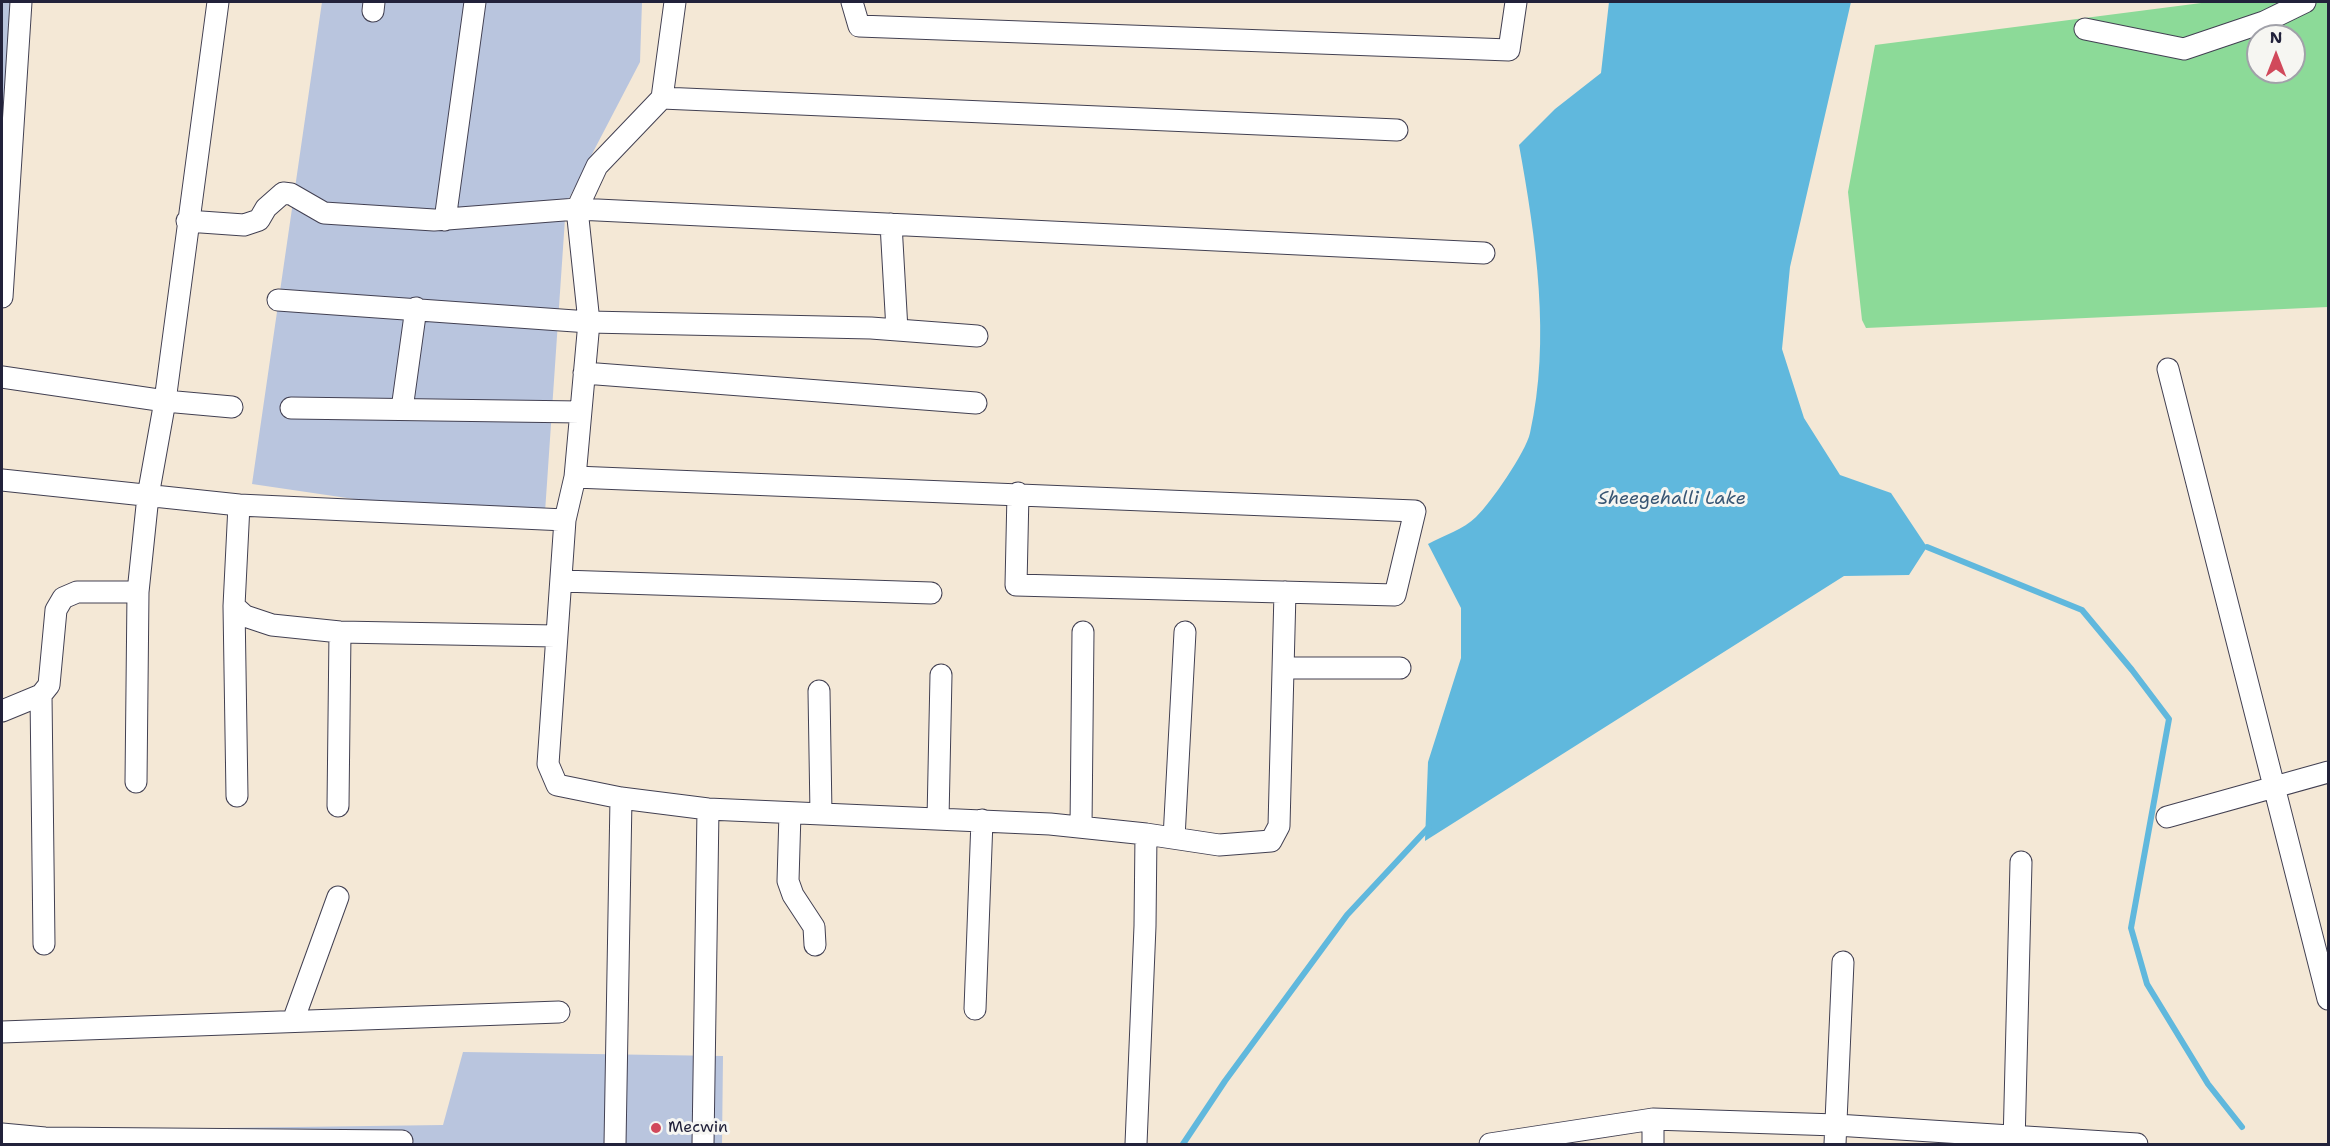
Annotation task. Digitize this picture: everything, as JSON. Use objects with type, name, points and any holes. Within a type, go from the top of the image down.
[{"type":"street","points":[[2,297],[21,2]]},
{"type":"street","points":[[136,782],[138,592],[148,496],[165,401],[218,2]]},
{"type":"street","points":[[444,219],[475,2]]},
{"type":"street","points":[[675,2],[662,98],[597,166],[577,209],[589,322],[555,636],[548,764],[557,785],[621,798],[708,809],[982,820],[1081,827],[1219,845],[1271,841],[1280,826],[1285,592]]},
{"type":"street","points":[[852,2],[859,26],[1509,51],[1516,2]]},
{"type":"street","points":[[2085,29],[2184,50],[2264,22],[2304,2]]},
{"type":"street","points":[[662,98],[1397,130]]},
{"type":"street","points":[[188,221],[244,225],[259,219],[266,208],[284,193],[291,194],[324,213],[444,219],[577,209],[1484,253]]},
{"type":"street","points":[[891,224],[897,330]]},
{"type":"street","points":[[278,300],[589,322],[897,330],[976,336]]},
{"type":"street","points":[[402,409],[416,308]]},
{"type":"street","points":[[2168,369],[2328,999]]},
{"type":"street","points":[[584,373],[976,403]]},
{"type":"street","points":[[2,377],[165,401],[232,407]]},
{"type":"street","points":[[291,408],[580,412]]},
{"type":"street","points":[[574,477],[1018,493],[1415,510],[1395,595],[1016,585],[1018,493]]},
{"type":"street","points":[[2,480],[239,505],[566,520]]},
{"type":"street","points":[[237,796],[234,606],[239,505]]},
{"type":"street","points":[[562,581],[931,593]]},
{"type":"street","points":[[2,711],[41,695],[49,685],[56,610],[63,598],[77,592],[138,592]]},
{"type":"street","points":[[234,606],[245,616],[272,625],[340,632],[555,636]]},
{"type":"street","points":[[338,806],[340,632]]},
{"type":"street","points":[[1174,838],[1185,632]]},
{"type":"street","points":[[1081,827],[1083,633]]},
{"type":"street","points":[[1284,668],[1400,668]]},
{"type":"street","points":[[938,819],[941,675]]},
{"type":"street","points":[[819,691],[821,814]]},
{"type":"street","points":[[41,695],[44,944]]},
{"type":"street","points":[[2167,817],[2328,772]]},
{"type":"street","points":[[615,1144],[621,798]]},
{"type":"street","points":[[703,1144],[708,809]]},
{"type":"street","points":[[790,813],[788,881],[793,895],[814,927],[815,945]]},
{"type":"street","points":[[975,1009],[982,820]]},
{"type":"street","points":[[1136,1144],[1145,926],[1146,834]]},
{"type":"street","points":[[2014,1140],[2021,862]]},
{"type":"street","points":[[293,1021],[338,897]]},
{"type":"street","points":[[1836,1135],[1843,962]]},
{"type":"street","points":[[2,1032],[559,1012]]},
{"type":"street","points":[[1490,1144],[1653,1119],[1836,1135],[2138,1144]]},
{"type":"street","points":[[1653,1119],[1653,1144]]},
{"type":"street","points":[[2,1134],[45,1138],[402,1141]]},
{"type":"shaded area","points":[[2,2],[28,2],[2,171]]},
{"type":"shaded area","points":[[322,2],[642,2],[640,62],[566,204],[544,527],[252,484]]},
{"type":"shaded area","points":[[463,1052],[723,1056],[722,1144],[2,1144],[2,1131],[443,1125]]},
{"type":"green space","points":[[2209,2],[2328,2],[2328,307],[1866,328],[1862,320],[1848,192],[1875,45]]},
{"type":"water","name":"Sheegehalli Lake","points":[[1609,2],[1851,2],[1790,267],[1782,349],[1804,418],[1840,475],[1891,493],[1927,547],[1909,575],[1844,576],[1425,841],[1428,762],[1461,658],[1461,608],[1428,544],[1466,525],[1476,517],[1498,490],[1527,442],[1536,398],[1540,362],[1540,326],[1539,289],[1531,216],[1519,145],[1555,109],[1601,73]]},
{"type":"waterway","points":[[1927,547],[2082,610],[2169,719],[2131,928],[2147,984],[2208,1084],[2242,1127]]},
{"type":"waterway","points":[[1183,1144],[1225,1081],[1347,915],[1429,827]]},
{"type":"place","name":"Mecwin","points":[[656,1128]]}]
